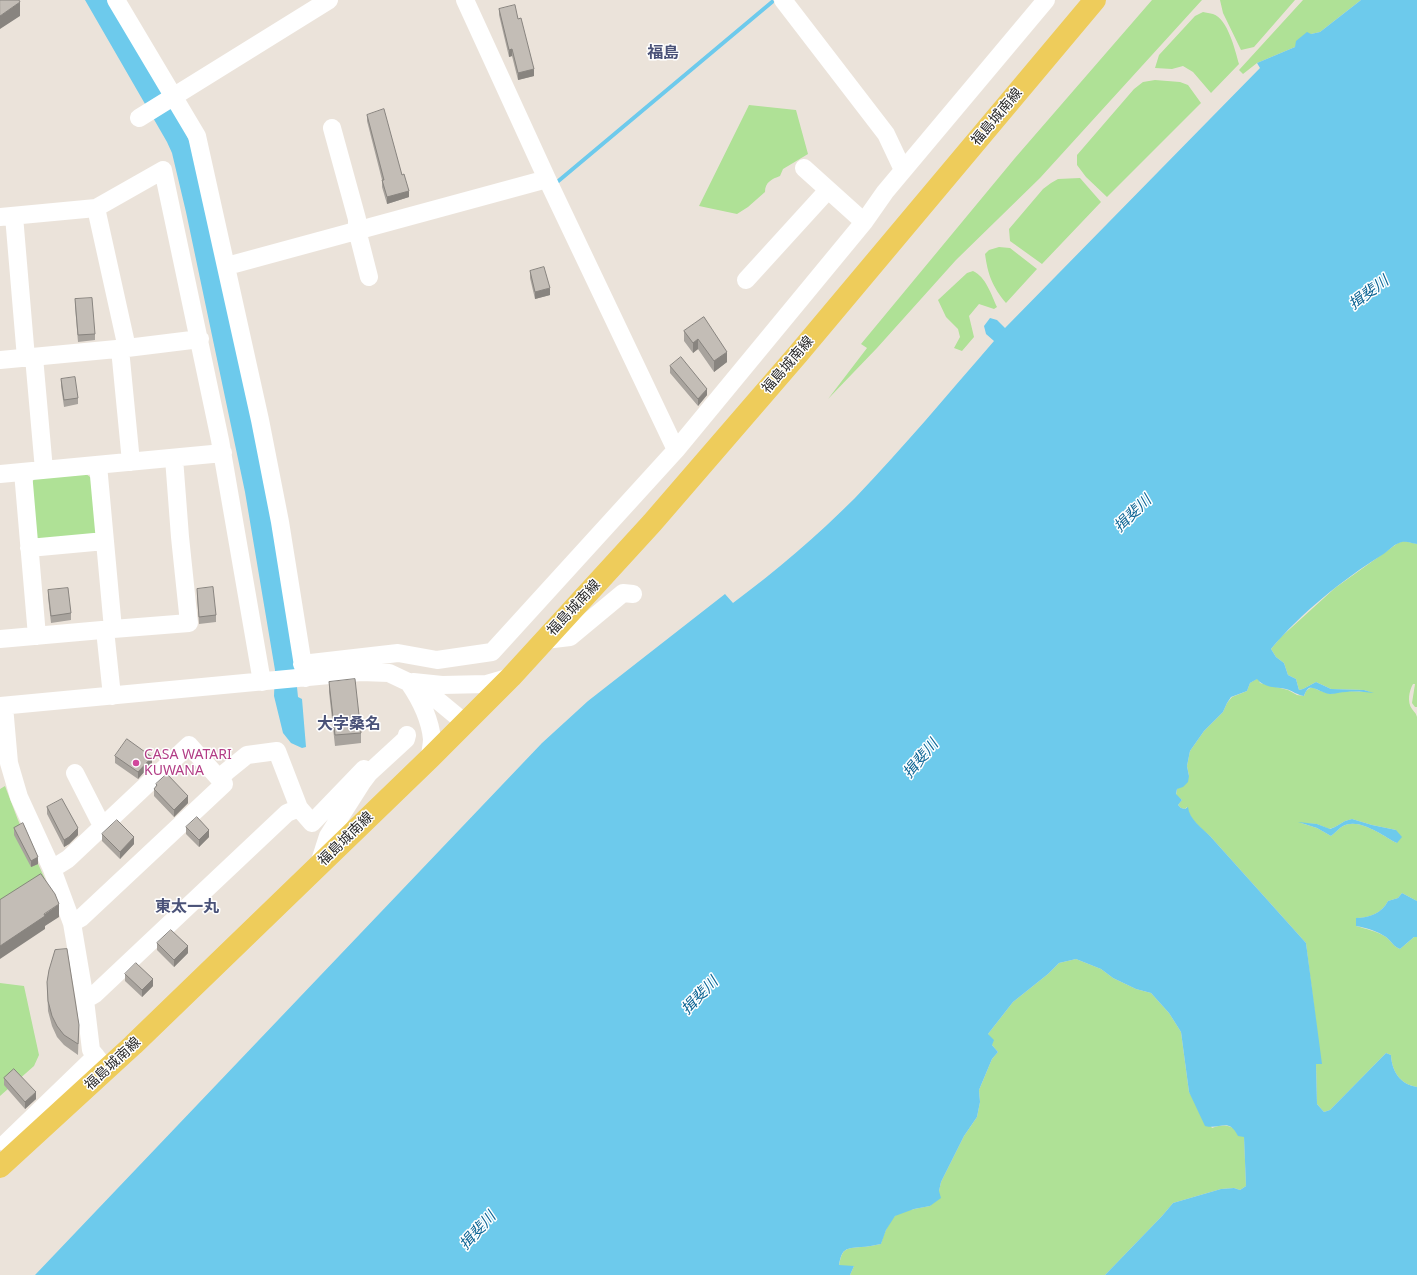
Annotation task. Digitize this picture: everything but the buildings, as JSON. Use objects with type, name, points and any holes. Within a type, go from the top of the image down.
[{"type":"main road","name":"福島城南線","points":[[5,1150],[102,1063],[139,1040],[430,758],[511,677],[652,523],[798,354],[1095,0]]},
{"type":"street","points":[[116,0],[197,136],[227,266],[280,522],[301,673]]},
{"type":"street","points":[[139,118],[329,0]]},
{"type":"street","points":[[465,0],[547,179],[676,450]]},
{"type":"street","points":[[784,0],[886,134],[903,170]]},
{"type":"street","points":[[102,1063],[91,1050],[85,1000],[72,923],[52,870],[19,797],[9,763],[2,706],[262,682],[398,653],[437,660],[492,652],[676,450],[864,222],[885,192],[903,170],[1046,0]]},
{"type":"street","points":[[332,128],[357,219],[357,230],[369,277]]},
{"type":"street","points":[[804,168],[864,222]]},
{"type":"street","points":[[44,470],[30,358],[7,217],[96,208],[163,170],[200,339],[223,454],[262,682]]},
{"type":"street","points":[[227,266],[547,179]]},
{"type":"street","points":[[746,280],[828,190]]},
{"type":"street","points":[[96,208],[124,348],[131,462]]},
{"type":"street","points":[[0,360],[200,339]]},
{"type":"street","points":[[0,474],[223,454]]},
{"type":"street","points":[[0,639],[189,623],[174,458]]},
{"type":"street","points":[[98,465],[105,541],[112,696]]},
{"type":"street","points":[[23,472],[37,636]]},
{"type":"street","points":[[29,548],[105,541]]},
{"type":"street","points":[[545,640],[570,637],[623,593],[633,594]]},
{"type":"street","points":[[301,673],[389,673],[430,694],[465,723]]},
{"type":"street","points":[[408,682],[442,685],[473,685],[487,684],[511,677]]},
{"type":"street","points":[[408,682],[417,694],[426,715],[432,739],[430,758]]},
{"type":"street","points":[[319,864],[328,836],[369,773],[406,739],[407,735]]},
{"type":"street","points":[[52,870],[68,860],[189,745],[224,784],[81,918],[72,923]]},
{"type":"street","points":[[220,780],[226,772],[247,755],[277,752],[299,808],[312,823],[364,769],[369,773]]},
{"type":"street","points":[[75,773],[99,820],[104,826]]},
{"type":"street","points":[[85,1000],[95,994],[287,813],[299,808]]},
{"type":"green space","points":[[1152,0],[1202,0],[1040,178],[956,260],[877,348],[828,399],[867,348],[861,344],[1015,158]]},
{"type":"green space","points":[[1220,0],[1295,0],[1254,47],[1241,50],[1223,13]]},
{"type":"green space","points":[[1303,0],[1361,0],[1320,32],[1311,34],[1295,47],[1257,63],[1243,74],[1239,70]]},
{"type":"green space","points":[[1203,12],[1213,14],[1223,22],[1233,43],[1239,64],[1211,93],[1193,72],[1183,66],[1172,69],[1155,68],[1159,55],[1195,16]]},
{"type":"green space","points":[[1155,80],[1180,82],[1188,85],[1201,103],[1107,197],[1086,177],[1077,165],[1077,155],[1134,89],[1143,82]]},
{"type":"green space","points":[[749,105],[796,110],[808,154],[783,169],[780,176],[768,183],[765,192],[748,207],[737,214],[699,206]]},
{"type":"green space","points":[[1080,178],[1101,202],[1042,264],[1010,241],[1009,229],[1043,189],[1058,179]]},
{"type":"green space","points":[[999,247],[1010,248],[1037,269],[1006,303],[991,280],[985,254],[989,250]]},
{"type":"green space","points":[[973,271],[985,282],[997,307],[994,309],[979,304],[969,316],[974,337],[962,351],[954,348],[960,337],[958,329],[946,317],[938,300],[967,273]]},
{"type":"green space","points":[[86,474],[94,480],[98,533],[41,543],[34,537],[30,485],[35,478]]},
{"type":"green space","points":[[1404,541],[1417,544],[1417,707],[1415,707],[1412,703],[1415,684],[1413,684],[1409,700],[1410,706],[1417,717],[1417,901],[1402,893],[1398,898],[1388,901],[1379,912],[1366,917],[1357,918],[1356,926],[1383,935],[1400,949],[1414,937],[1417,937],[1417,1087],[1406,1083],[1398,1076],[1393,1067],[1391,1055],[1386,1053],[1330,1110],[1324,1112],[1317,1104],[1316,1064],[1321,1064],[1306,943],[1210,836],[1196,823],[1190,815],[1187,807],[1185,809],[1178,805],[1182,800],[1176,795],[1177,789],[1189,776],[1187,766],[1190,751],[1204,731],[1223,712],[1227,703],[1232,697],[1247,691],[1250,683],[1258,678],[1260,683],[1288,690],[1297,695],[1304,696],[1306,691],[1310,688],[1330,694],[1346,691],[1370,692],[1364,690],[1331,689],[1316,682],[1299,690],[1296,679],[1288,675],[1284,663],[1276,657],[1271,649],[1281,637],[1335,588],[1398,543]],"holes":[[[1352,819],[1396,830],[1397,843],[1371,828],[1356,824],[1343,826],[1331,836],[1317,828],[1301,823],[1317,824],[1329,829]]]},
{"type":"green space","points":[[5,786],[18,820],[45,879],[0,908],[0,789]]},
{"type":"green space","points":[[1076,959],[1101,969],[1113,978],[1136,989],[1151,993],[1169,1013],[1181,1032],[1189,1092],[1212,1128],[1229,1126],[1244,1136],[1246,1186],[1240,1190],[1234,1188],[1221,1189],[1173,1203],[1105,1275],[850,1275],[854,1266],[839,1266],[841,1256],[845,1250],[881,1244],[893,1217],[908,1210],[930,1206],[939,1191],[941,1182],[964,1136],[977,1117],[980,1102],[979,1090],[992,1059],[998,1052],[992,1045],[988,1034],[1013,1002],[1048,974],[1059,963]]},
{"type":"green space","points":[[0,983],[24,986],[39,1055],[34,1066],[0,1096]]},
{"type":"water","points":[[85,0],[110,0],[185,131],[190,143],[268,492],[295,667],[298,697],[302,699],[306,747],[302,748],[291,743],[283,733],[274,696],[275,670],[245,492],[186,212],[172,153]]},
{"type":"water","name":"揖斐川","points":[[1361,0],[1417,0],[1417,544],[1401,542],[1352,575],[1309,610],[1271,649],[1276,657],[1284,663],[1288,675],[1296,679],[1299,690],[1316,682],[1331,689],[1364,690],[1374,693],[1344,692],[1330,694],[1309,688],[1304,696],[1286,689],[1267,686],[1257,679],[1250,683],[1247,691],[1231,697],[1223,712],[1204,731],[1190,751],[1187,766],[1189,776],[1188,782],[1183,787],[1177,789],[1176,794],[1182,800],[1178,805],[1185,809],[1188,807],[1196,823],[1210,836],[1306,943],[1322,1064],[1316,1064],[1317,1104],[1324,1112],[1330,1110],[1386,1053],[1391,1055],[1393,1067],[1398,1076],[1406,1083],[1417,1087],[1417,1275],[1105,1275],[1173,1203],[1221,1189],[1234,1188],[1240,1190],[1246,1186],[1244,1137],[1238,1136],[1231,1127],[1224,1125],[1216,1127],[1205,1126],[1189,1092],[1181,1032],[1169,1013],[1151,993],[1136,989],[1113,978],[1101,969],[1076,959],[1059,963],[1048,974],[1013,1002],[988,1034],[994,1040],[992,1045],[998,1052],[992,1059],[979,1090],[980,1102],[977,1117],[964,1136],[941,1182],[939,1191],[941,1198],[930,1206],[914,1209],[895,1216],[886,1230],[881,1244],[845,1250],[841,1256],[839,1265],[854,1266],[850,1275],[35,1275],[542,743],[588,701],[725,594],[733,603],[780,566],[841,512],[925,421],[994,341],[986,334],[984,326],[990,318],[997,320],[1005,328],[1260,68],[1257,63],[1295,47],[1296,41],[1307,32],[1311,34],[1320,32]]},
{"type":"water","points":[[1352,819],[1396,830],[1402,837],[1397,843],[1371,828],[1356,824],[1343,826],[1331,836],[1317,828],[1298,822],[1317,824],[1330,829]]},
{"type":"water","points":[[1402,893],[1417,901],[1417,937],[1414,937],[1400,949],[1379,933],[1356,926],[1356,918],[1366,917],[1379,912],[1388,901],[1398,898]]},
{"type":"waterway","points":[[556,183],[772,2]]},
{"type":"place","name":"CASA WATARI KUWANA","points":[[136,763]]},
{"type":"district","name":"福島","points":[[663,53]]},
{"type":"district","name":"大字桑名","points":[[349,724]]},
{"type":"district","name":"東太一丸","points":[[187,907]]}]
